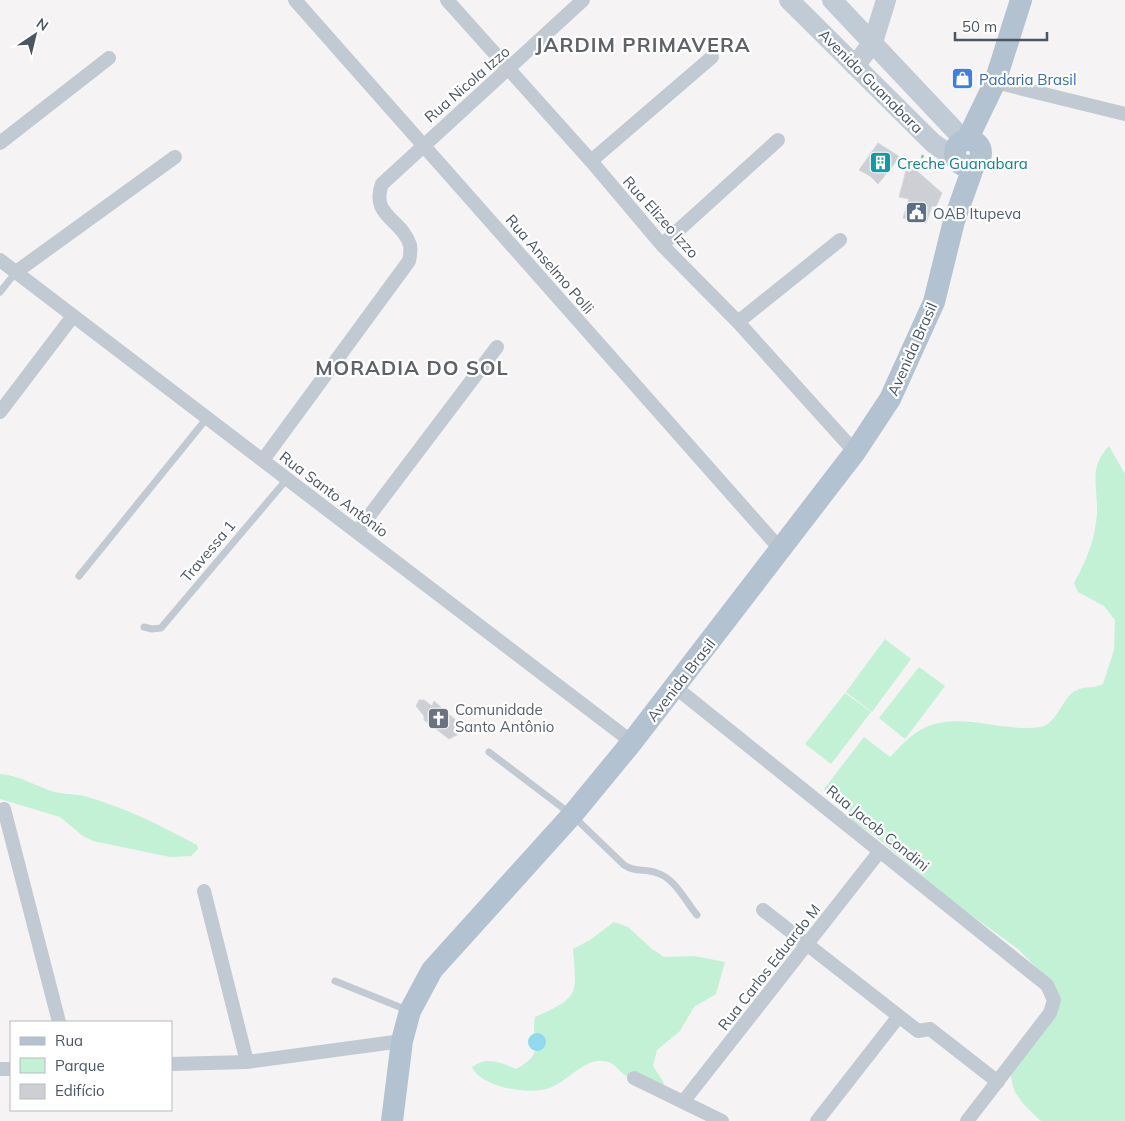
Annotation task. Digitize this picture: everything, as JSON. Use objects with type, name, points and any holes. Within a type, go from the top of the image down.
[{"type":"main road","name":"Avenida Guanabara","points":[[789,0],[933,143],[967,153]]},
{"type":"main road","name":"Avenida Guanabara","points":[[832,0],[873,42],[967,153]]},
{"type":"main road","points":[[854,66],[873,42],[886,0]]},
{"type":"main road","name":"Avenida Brasil","points":[[392,1121],[402,1041],[410,1011],[432,970],[572,815],[632,742],[855,452],[890,399],[934,302],[954,220],[967,153],[996,82],[1021,0]]},
{"type":"street","name":"Rua Anselmo Polli","points":[[295,0],[781,550]]},
{"type":"street","name":"Rua Elizeo Izzo","points":[[447,0],[591,161],[662,245],[738,322],[855,452]]},
{"type":"street","name":"Rua Nicola Izzo","points":[[263,460],[410,261],[410,247],[404,233],[380,207],[378,196],[382,184],[423,145],[510,69],[583,0]]},
{"type":"street","points":[[591,161],[712,57]]},
{"type":"street","points":[[0,143],[109,58]]},
{"type":"street","points":[[996,82],[1125,114]]},
{"type":"street","points":[[662,245],[778,140]]},
{"type":"street","points":[[16,272],[175,157]]},
{"type":"street","points":[[738,322],[840,240]]},
{"type":"street","name":"Rua Santo Antônio","points":[[0,260],[632,742]]},
{"type":"street","points":[[0,412],[73,316]]},
{"type":"street","points":[[357,532],[497,347]]},
{"type":"street","name":"Rua Jacob Condini","points":[[675,687],[1047,985],[1054,1000],[1050,1013],[998,1082]]},
{"type":"street","points":[[4,809],[59,1021]]},
{"type":"street","name":"Rua Carlos Eduardo M","points":[[683,1102],[880,851]]},
{"type":"street","points":[[204,892],[247,1062]]},
{"type":"street","points":[[762,910],[918,1031],[930,1029],[998,1082],[967,1121]]},
{"type":"street","points":[[817,1121],[899,1016]]},
{"type":"street","points":[[172,1064],[247,1062],[402,1041]]},
{"type":"street","points":[[634,1078],[722,1121]]},
{"type":"lane","points":[[0,292],[16,272]]},
{"type":"lane","points":[[78,576],[207,418]]},
{"type":"lane","name":"Travessa 1","points":[[144,627],[152,629],[161,628],[287,479]]},
{"type":"lane","points":[[488,752],[572,815],[631,870],[658,873],[669,879],[697,916]]},
{"type":"lane","points":[[335,981],[410,1011]]},
{"type":"path","points":[[917,170],[925,150]]},
{"type":"green space","points":[[1109,446],[1125,474],[1125,1121],[1041,1121],[1025,1106],[1017,1095],[1011,1075],[1056,1009],[1054,986],[1018,949],[956,904],[875,836],[854,822],[848,812],[849,808],[824,789],[864,737],[890,757],[913,735],[922,729],[936,724],[965,722],[1025,728],[1040,727],[1054,718],[1067,698],[1075,691],[1103,684],[1114,650],[1115,620],[1104,606],[1078,592],[1074,583],[1083,567],[1096,522],[1096,469],[1102,454]]},
{"type":"green space","points":[[885,639],[911,659],[872,712],[846,692]]},
{"type":"green space","points":[[919,667],[945,686],[905,739],[879,718]]},
{"type":"green space","points":[[845,693],[871,712],[831,764],[805,744]]},
{"type":"green space","points":[[0,774],[20,778],[51,791],[84,796],[114,806],[170,831],[197,845],[198,849],[191,856],[170,857],[93,841],[83,836],[60,817],[0,799]]},
{"type":"green space","points":[[614,922],[628,927],[652,949],[664,957],[694,956],[725,962],[716,994],[694,1007],[680,1031],[657,1050],[653,1066],[664,1083],[661,1089],[633,1080],[607,1061],[589,1063],[552,1087],[533,1091],[496,1085],[477,1074],[472,1067],[483,1062],[499,1062],[516,1069],[532,1057],[536,1046],[535,1017],[560,1005],[572,993],[575,977],[573,949],[590,940]]},
{"type":"water","points":[[533,1033],[541,1033],[546,1038],[544,1049],[533,1051],[528,1046],[528,1038]]},
{"type":"building","name":"Creche Guanabara","points":[[878,143],[900,157],[878,184],[870,176],[859,170]]},
{"type":"building","points":[[908,163],[942,193],[936,207],[932,206],[926,223],[903,218],[909,199],[899,197]]},
{"type":"building","name":"Comunidade Santo Antônio","points":[[419,700],[424,700],[432,706],[434,701],[460,724],[457,735],[449,739],[424,720],[424,716],[416,706]]},
{"type":"place","name":"Padaria Brasil","points":[[963,79]]},
{"type":"place","name":"Creche Guanabara","points":[[881,163]]},
{"type":"place","name":"OAB Itupeva","points":[[917,213]]},
{"type":"place","name":"Comunidade Santo Antônio","points":[[439,718]]},
{"type":"district","name":"JARDIM PRIMAVERA","points":[[643,44]]},
{"type":"district","name":"MORADIA DO SOL","points":[[412,367]]}]
